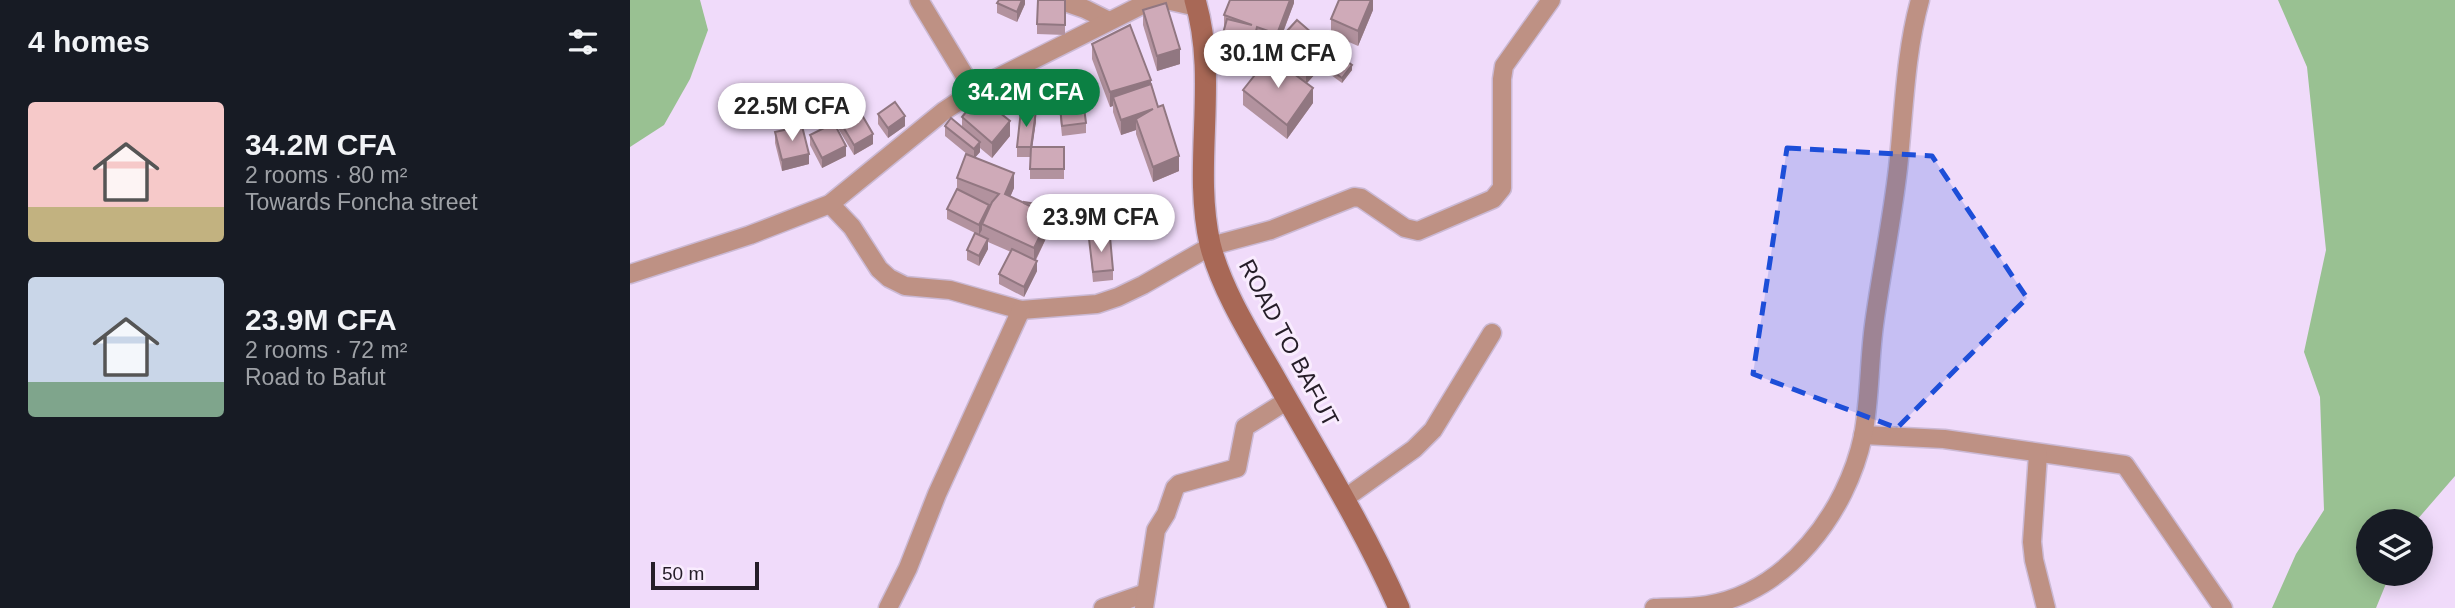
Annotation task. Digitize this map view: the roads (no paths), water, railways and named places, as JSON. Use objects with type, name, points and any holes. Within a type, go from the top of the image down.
[{"type":"street","points":[[919,0],[974,91]]},
{"type":"street","points":[[1059,0],[1109,21]]},
{"type":"street","points":[[630,274],[750,235],[830,204],[933,118],[974,91],[1018,66],[1152,0]]},
{"type":"street","points":[[1166,0],[1196,4]]},
{"type":"street","points":[[830,204],[852,227],[879,269],[889,278],[905,286],[950,290],[1021,310],[1097,304],[1118,297],[1211,246],[1271,230],[1354,197],[1361,198],[1405,228],[1418,231],[1493,199],[1502,188],[1504,66],[1551,0]]},
{"type":"street","points":[[1654,608],[1707,605],[1770,581],[1792,564],[1815,537],[1840,496],[1855,464],[1863,435],[1874,327],[1898,172],[1910,52],[1920,0]]},
{"type":"street","name":"ROAD TO BAFUT","points":[[1196,4],[1206,80],[1203,191],[1211,246],[1223,280],[1244,322],[1370,546],[1399,608]]},
{"type":"street","points":[[888,608],[1021,310]]},
{"type":"street","points":[[1344,499],[1414,449],[1433,430],[1492,333]]},
{"type":"street","points":[[1103,608],[1145,600],[1156,530],[1166,514],[1175,488],[1179,484],[1237,468],[1245,427],[1288,400]]},
{"type":"street","points":[[1863,435],[1944,439],[2119,464],[2127,468],[2223,608]]},
{"type":"street","points":[[2038,454],[2032,542],[2046,608]]}]
